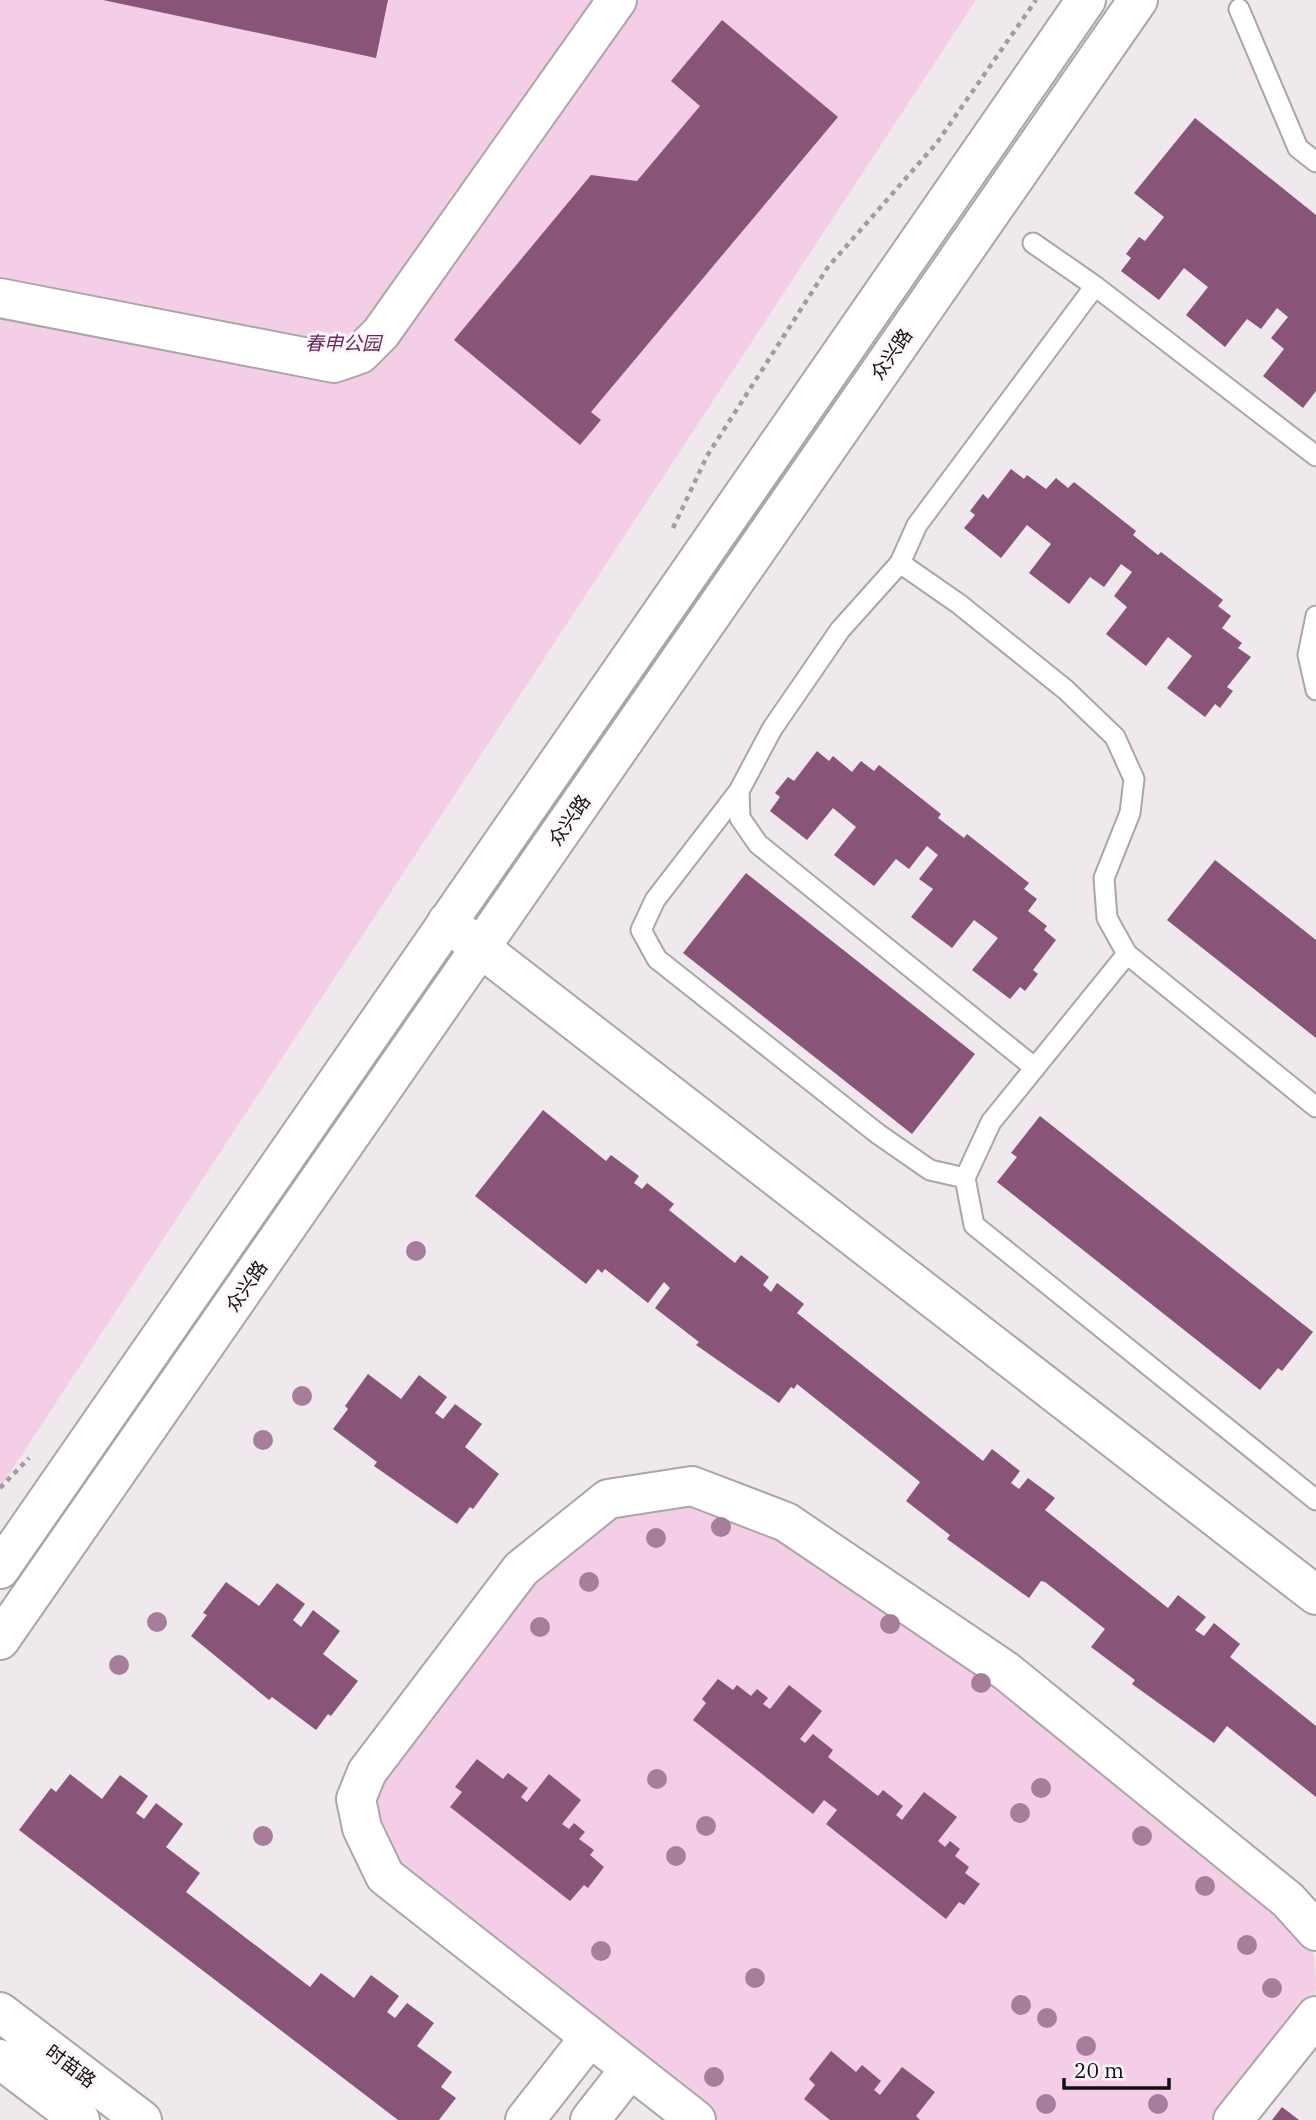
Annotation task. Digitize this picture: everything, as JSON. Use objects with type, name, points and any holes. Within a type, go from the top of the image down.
[{"type":"street","points":[[0,298],[334,363],[360,354],[381,333],[617,0]]},
{"type":"street","points":[[0,1569],[1086,0]]},
{"type":"street","name":"众兴路","points":[[0,1640],[1138,0]]},
{"type":"street","points":[[447,922],[1316,1595]]},
{"type":"street","points":[[695,2120],[385,1876],[362,1829],[356,1799],[368,1772],[521,1569],[608,1499],[692,1486],[786,1522],[1006,1671],[1288,1899],[1316,1931]]},
{"type":"street","name":"时苗路","points":[[0,2012],[142,2120]]},
{"type":"street","points":[[1233,2120],[1314,2025]]},
{"type":"street","points":[[525,2120],[590,2037]]},
{"type":"street","name":"时苗路","points":[[0,2059],[80,2120]]},
{"type":"street","points":[[590,2120],[630,2069]]},
{"type":"lane","points":[[1239,9],[1298,148],[1316,162]]},
{"type":"lane","points":[[1034,243],[1095,286],[1316,456]]},
{"type":"lane","points":[[965,1178],[930,1170],[878,1134],[657,959],[642,930],[655,900],[739,792],[772,729],[840,630],[900,563],[917,525],[1095,286]]},
{"type":"lane","points":[[900,563],[970,612],[1066,690],[1115,737],[1134,779],[1130,813],[1104,878],[1107,918],[1127,954],[1316,1107]]},
{"type":"lane","points":[[1316,616],[1308,655],[1316,690]]},
{"type":"lane","points":[[739,792],[740,818],[758,844],[1035,1068]]},
{"type":"lane","points":[[1127,954],[991,1122],[965,1178],[974,1225],[1316,1500]]},
{"type":"green space","name":"春申公园","points":[[0,0],[976,0],[0,1488]]},
{"type":"green space","points":[[697,1501],[788,1535],[999,1676],[1311,1945],[1316,1988],[1311,2001],[1290,2036],[1221,2120],[710,2120],[396,1872],[376,1825],[371,1783],[530,1579],[612,1508]]},
{"type":"building","points":[[103,0],[388,0],[376,58]]},
{"type":"building","points":[[722,20],[838,117],[591,412],[601,420],[580,445],[454,340],[591,175],[637,181],[700,106],[671,81]]},
{"type":"building","points":[[1195,118],[1316,215],[1316,391],[1303,408],[1263,376],[1284,349],[1271,338],[1288,317],[1277,308],[1261,329],[1247,319],[1225,347],[1186,315],[1208,287],[1184,268],[1159,300],[1121,271],[1131,258],[1126,254],[1139,237],[1145,241],[1164,217],[1134,193]]},
{"type":"building","points":[[1011,469],[1024,479],[1027,475],[1046,489],[1056,478],[1068,488],[1074,482],[1136,531],[1133,535],[1158,555],[1161,552],[1223,600],[1218,606],[1231,616],[1222,628],[1242,643],[1238,648],[1251,657],[1227,687],[1233,691],[1220,708],[1215,704],[1205,717],[1167,688],[1192,656],[1168,637],[1146,666],[1106,634],[1127,607],[1114,596],[1132,572],[1121,564],[1104,587],[1090,577],[1069,604],[1029,573],[1051,544],[1027,525],[1001,558],[964,528],[975,515],[970,511],[983,494],[988,499]]},
{"type":"building","points":[[817,751],[829,761],[833,756],[852,772],[861,761],[874,771],[879,765],[941,814],[938,818],[964,838],[967,834],[1029,883],[1024,889],[1037,899],[1028,911],[1047,926],[1044,930],[1056,940],[1033,970],[1038,974],[1025,991],[1020,987],[1010,999],[972,970],[998,938],[974,920],[952,948],[911,917],[933,889],[919,879],[938,855],[927,846],[909,869],[896,859],[874,886],[834,855],[856,827],[833,808],[807,840],[770,811],[780,797],[775,793],[788,777],[794,781]]},
{"type":"building","points":[[1215,860],[1316,940],[1316,1038],[1167,920]]},
{"type":"building","points":[[746,873],[975,1054],[912,1134],[683,953]]},
{"type":"building","points":[[543,1110],[606,1161],[611,1155],[639,1176],[634,1183],[642,1189],[647,1183],[674,1204],[669,1210],[735,1263],[741,1255],[769,1277],[763,1285],[771,1292],[777,1283],[804,1304],[797,1313],[983,1461],[992,1449],[1020,1471],[1011,1483],[1019,1489],[1028,1478],[1055,1498],[1045,1510],[1168,1608],[1178,1595],[1206,1617],[1195,1630],[1204,1636],[1214,1623],[1240,1644],[1230,1657],[1316,1726],[1316,1797],[1227,1726],[1214,1743],[1132,1684],[1135,1680],[1091,1647],[1105,1629],[1045,1582],[1041,1581],[1029,1598],[947,1539],[950,1535],[906,1501],[920,1482],[797,1384],[794,1389],[791,1387],[779,1403],[696,1345],[699,1342],[655,1308],[670,1288],[664,1282],[648,1303],[605,1269],[602,1273],[598,1269],[586,1284],[475,1196]]},
{"type":"building","points":[[1040,1116],[1313,1332],[1282,1371],[1278,1368],[1260,1390],[997,1182],[1017,1157],[1011,1153]]},
{"type":"building","points":[[368,1374],[401,1399],[419,1375],[447,1397],[435,1413],[443,1419],[455,1404],[482,1424],[465,1447],[499,1474],[473,1509],[470,1507],[457,1524],[374,1466],[377,1462],[333,1429],[348,1409],[345,1406]]},
{"type":"building","points":[[226,1582],[259,1606],[277,1583],[305,1604],[293,1620],[301,1627],[313,1610],[340,1631],[323,1654],[358,1681],[331,1716],[328,1714],[316,1730],[272,1697],[269,1700],[191,1636],[207,1615],[203,1613]]},
{"type":"building","points":[[718,1679],[733,1690],[737,1685],[751,1696],[757,1689],[768,1698],[763,1704],[770,1709],[789,1685],[822,1711],[800,1739],[805,1743],[813,1734],[833,1750],[828,1757],[878,1796],[883,1790],[903,1806],[896,1815],[902,1820],[924,1792],[957,1817],[938,1841],[945,1847],[950,1841],[960,1849],[955,1856],[969,1867],[965,1873],[980,1884],[964,1905],[959,1902],[946,1919],[826,1824],[837,1810],[824,1800],[813,1814],[693,1720],[706,1703],[702,1699]]},
{"type":"building","points":[[477,1759],[503,1779],[508,1773],[528,1788],[521,1797],[527,1802],[549,1774],[581,1800],[562,1824],[569,1829],[574,1823],[585,1832],[579,1839],[594,1850],[590,1855],[604,1867],[588,1888],[584,1885],[570,1901],[450,1807],[462,1792],[455,1787]]},
{"type":"building","points":[[70,1774],[102,1799],[120,1775],[148,1796],[136,1813],[144,1819],[156,1803],[183,1824],[166,1847],[200,1873],[186,1892],[310,1987],[321,1973],[354,1998],[371,1975],[399,1996],[387,2012],[395,2018],[407,2003],[434,2023],[417,2046],[452,2072],[441,2087],[456,2098],[439,2120],[398,2120],[19,1830],[51,1788],[56,1792]]},
{"type":"building","points":[[831,2051],[856,2072],[862,2065],[881,2081],[874,2090],[880,2095],[902,2067],[935,2092],[916,2116],[920,2120],[830,2120],[804,2099],[815,2085],[809,2079]]},
{"type":"building","points":[[1282,2107],[1299,2120],[1272,2120]]}]
